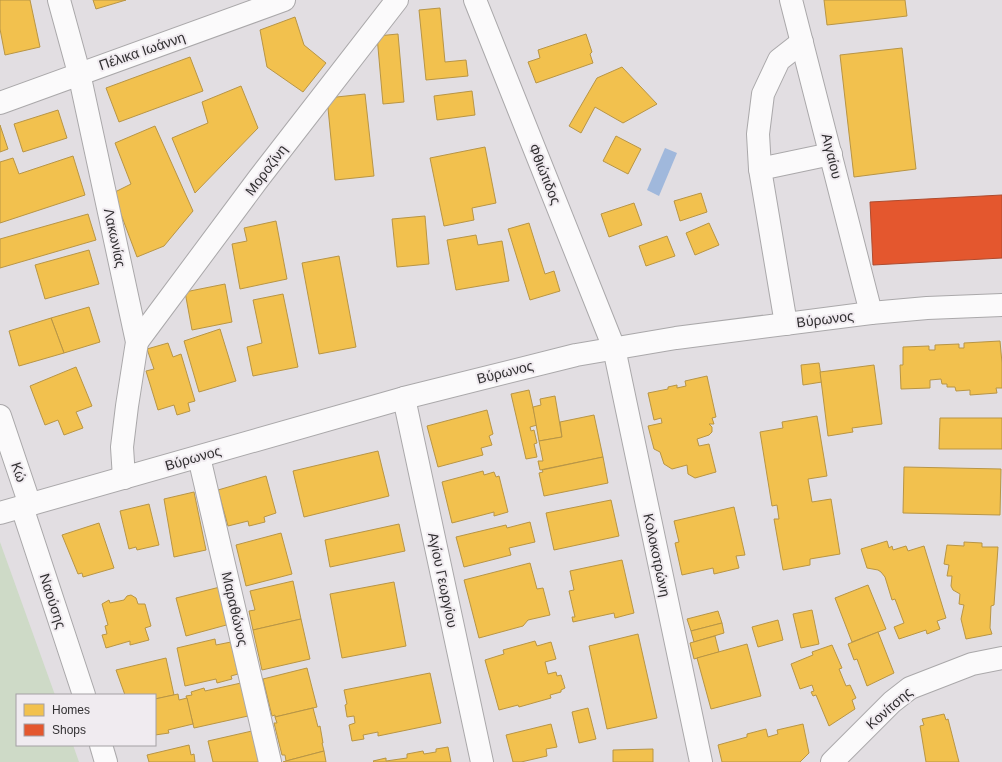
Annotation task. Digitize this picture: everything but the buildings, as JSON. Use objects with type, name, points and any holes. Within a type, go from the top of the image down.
[{"type":"street","name":"Λακωνίας","points":[[59,0],[79,73],[137,342],[122,447],[124,478]]},
{"type":"street","name":"Πέλικα Ιωάννη","points":[[0,102],[284,0]]},
{"type":"street","name":"Μοροζίνη","points":[[137,342],[259,178],[397,0]]},
{"type":"street","name":"Φθιώτιδος","points":[[475,0],[614,348]]},
{"type":"street","name":"Αιγαίου","points":[[791,0],[871,313]]},
{"type":"street","points":[[786,324],[760,169],[758,134],[763,94],[779,60],[802,42]]},
{"type":"street","points":[[760,169],[831,154]]},
{"type":"street","name":"Βύρωνος","points":[[0,513],[404,398],[540,363],[614,348],[871,313],[1002,304]]},
{"type":"street","name":"Κολοκοτρώνη","points":[[614,348],[701,762]]},
{"type":"street","name":"Αγίου Γεωργίου","points":[[404,398],[482,762]]},
{"type":"street","name":"Κώ","points":[[0,416],[26,506]]},
{"type":"street","name":"Μαραθώνος","points":[[199,457],[270,762]]},
{"type":"street","name":"Ναούσης","points":[[26,506],[84,694]]},
{"type":"street","name":"Κονίτσης","points":[[832,762],[892,702],[910,688],[972,664],[1002,658]]},
{"type":"street","points":[[101,746],[106,762]]},
{"type":"green space","points":[[0,542],[55,694],[16,694],[16,746],[73,746],[79,762],[0,762]]},
{"type":"water","points":[[665,148],[677,153],[659,196],[647,190]]}]
